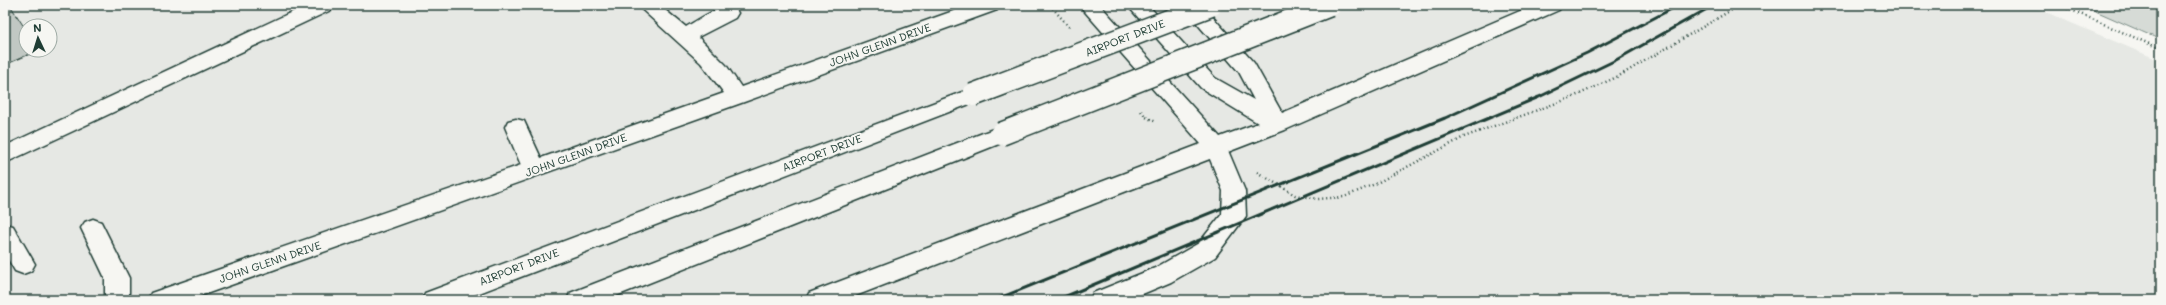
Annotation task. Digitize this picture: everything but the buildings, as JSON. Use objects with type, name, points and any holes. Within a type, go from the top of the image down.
[{"type":"main road","points":[[5,155],[324,5]]},
{"type":"main road","points":[[647,5],[684,36],[728,80],[737,97]]},
{"type":"main road","name":"JOHN GLENN DRIVE","points":[[160,300],[737,97],[990,5]]},
{"type":"main road","points":[[1089,5],[1216,146],[1234,191],[1234,216],[1207,250],[1163,275],[1102,300]]},
{"type":"main road","points":[[1137,5],[1208,83],[1277,124]]},
{"type":"main road","points":[[1191,5],[1247,68],[1277,124]]},
{"type":"main road","name":"AIRPORT DRIVE","points":[[434,300],[1211,5]]},
{"type":"main road","points":[[579,300],[1330,5]]},
{"type":"main road","points":[[818,300],[1216,146],[1277,124],[1552,5]]},
{"type":"main road","points":[[684,36],[728,13]]},
{"type":"main road","points":[[516,127],[526,147],[534,169]]},
{"type":"main road","points":[[93,228],[117,289]]},
{"type":"main road","points":[[5,233],[23,264]]},
{"type":"path","points":[[1050,5],[1056,12]]},
{"type":"path","points":[[1273,180],[1295,195],[1318,199],[1344,198],[1375,184],[1464,137],[1573,98],[1619,76],[1685,39],[1740,5]]},
{"type":"path","points":[[2060,5],[2161,49]]},
{"type":"shaded area","points":[[5,5],[2029,5],[2161,61],[2161,300],[5,300]]},
{"type":"shaded area","points":[[2082,5],[2161,5],[2161,40]]},
{"type":"railway","points":[[995,300],[1445,118],[1587,53],[1679,5]]},
{"type":"railway","points":[[1057,300],[1539,97],[1616,60],[1714,5]]}]
